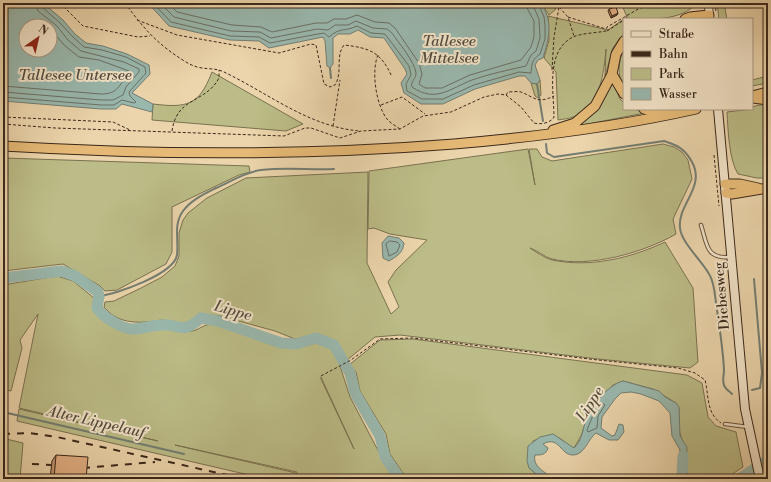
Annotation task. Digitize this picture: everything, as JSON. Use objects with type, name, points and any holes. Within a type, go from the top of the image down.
[{"type":"highway","points":[[688,18],[712,15]]},
{"type":"highway","points":[[525,138],[575,123],[595,106],[612,74],[616,54],[623,43]]},
{"type":"highway","points":[[612,74],[623,92]]},
{"type":"highway","points":[[753,97],[768,92]]},
{"type":"highway","points":[[753,97],[768,100]]},
{"type":"highway","points":[[650,110],[672,114]]},
{"type":"highway","points":[[3,146],[166,152],[371,150],[525,138],[597,129],[691,110]]},
{"type":"highway","points":[[726,189],[736,194],[764,189]]},
{"type":"main road","name":"Diebesweg","points":[[718,110],[741,373],[749,427],[760,477]]},
{"type":"street","points":[[708,3],[712,15]]},
{"type":"lane","points":[[701,225],[712,254],[717,257],[732,257]]},
{"type":"lane","points":[[725,424],[749,427]]},
{"type":"path","points":[[60,3],[84,26],[138,37],[150,36]]},
{"type":"path","points":[[125,3],[150,36],[194,67],[200,69],[219,70],[294,111],[333,127],[361,131],[400,129],[426,115],[451,112],[484,98],[498,94],[506,95],[521,107],[532,121],[540,123],[547,122],[554,117],[552,72],[554,37],[559,7]]},
{"type":"path","points":[[555,3],[568,17],[574,36]]},
{"type":"path","points":[[640,8],[642,3]]},
{"type":"path","points":[[624,18],[640,8],[660,3]]},
{"type":"path","points":[[712,15],[715,3]]},
{"type":"path","points":[[568,17],[606,30]]},
{"type":"path","points":[[606,30],[623,18]]},
{"type":"path","points":[[137,20],[178,35],[279,53],[311,44],[316,45],[324,84],[330,86],[335,85],[340,78]]},
{"type":"path","points":[[552,72],[562,48],[566,42],[574,36],[606,30],[623,20]]},
{"type":"path","points":[[333,127],[340,78],[340,49],[344,45],[362,47],[378,55],[386,64],[392,77]]},
{"type":"path","points":[[378,55],[374,65],[375,82],[380,105],[387,119],[400,129]]},
{"type":"path","points":[[172,131],[174,119],[177,113],[185,106],[209,91],[220,78],[219,70]]},
{"type":"path","points":[[506,95],[508,92],[520,91],[535,100],[554,96]]},
{"type":"path","points":[[380,105],[402,97],[426,115]]},
{"type":"path","points":[[3,117],[113,122],[132,131]]},
{"type":"path","points":[[3,124],[54,128],[284,136],[305,128],[311,128],[340,138],[361,131]]},
{"type":"path","points":[[320,376],[351,360],[380,339],[414,338],[678,368],[694,373],[704,380],[712,414],[717,420],[725,424]]},
{"type":"green space","points":[[541,3],[549,3],[556,9],[549,15]]},
{"type":"green space","points":[[621,3],[696,3],[682,14],[673,16],[663,18],[626,18],[627,17]]},
{"type":"green space","points":[[717,3],[724,3],[727,18],[719,18]]},
{"type":"green space","points":[[548,16],[608,30],[623,20],[623,34],[613,48],[605,76],[606,49],[602,79],[595,98],[589,107],[582,113],[571,118],[558,120],[556,72],[544,58],[549,40]]},
{"type":"green space","points":[[623,52],[623,84],[619,74],[620,59]]},
{"type":"green space","points":[[212,72],[303,124],[286,131],[152,120],[153,104],[183,105],[190,102],[197,98],[202,92]]},
{"type":"green space","points":[[768,76],[768,83],[753,86],[753,80]]},
{"type":"green space","points":[[540,80],[541,95],[538,98],[535,96],[531,83],[537,84]]},
{"type":"green space","points":[[612,81],[620,99],[623,102],[623,110],[637,110],[645,113],[577,126],[592,114]]},
{"type":"green space","points":[[768,105],[768,178],[757,178],[738,174],[733,161],[727,112],[753,110],[753,107]]},
{"type":"green space","points":[[663,144],[674,147],[682,152],[688,160],[692,179],[673,219],[676,234],[648,247],[616,257],[582,262],[546,257],[552,260],[566,262],[581,263],[595,262],[638,253],[665,242],[693,288],[698,362],[690,368],[598,359],[400,335],[375,337],[346,361],[336,342],[317,334],[295,339],[275,331],[220,316],[200,314],[189,322],[182,324],[164,320],[133,322],[117,318],[104,307],[105,302],[114,301],[141,288],[162,277],[175,266],[179,256],[179,233],[183,220],[188,213],[207,198],[246,178],[368,172],[367,263],[391,314],[399,307],[388,282],[396,270],[427,240],[390,234],[374,228],[368,229],[369,171],[528,149],[535,185],[529,149],[537,149],[542,157],[552,161]]},
{"type":"green space","points":[[3,158],[249,166],[250,172],[239,175],[172,207],[172,252],[166,264],[117,290],[105,291],[100,286],[63,264],[3,271]]},
{"type":"green space","points":[[57,276],[73,281],[94,298],[98,311],[106,321],[117,328],[124,330],[139,331],[162,327],[192,331],[209,324],[213,324],[279,344],[303,346],[315,343],[331,348],[343,363],[340,366],[350,397],[393,479],[297,479],[297,472],[175,445],[296,473],[296,479],[266,479],[17,421],[19,409],[158,441],[19,408],[38,314],[20,340],[22,348],[11,391],[3,389],[3,285]],"holes":[[[321,377],[354,449],[321,379]]]},
{"type":"green space","points":[[413,339],[687,375],[702,383],[708,417],[716,426],[736,432],[743,467],[725,479],[689,479],[686,467],[687,455],[679,430],[679,408],[676,403],[653,389],[623,381],[613,385],[589,413],[581,436],[574,448],[558,437],[554,436],[546,436],[533,441],[529,468],[542,479],[407,479],[390,454],[386,434],[360,391],[356,372],[349,365],[380,340]]},
{"type":"green space","points":[[6,439],[23,443],[20,479],[3,479],[3,440]]},
{"type":"water","name":"Tallesee Untersee","points":[[3,3],[43,3],[86,43],[103,46],[127,54],[149,65],[150,74],[132,93],[153,104],[152,112],[122,104],[116,109],[3,101]]},
{"type":"water","name":"Tallesee Mittelsee","points":[[148,3],[540,3],[547,16],[549,29],[543,58],[538,60],[535,65],[540,80],[537,84],[531,83],[525,76],[519,76],[475,89],[443,104],[421,104],[404,93],[401,83],[407,74],[384,38],[370,37],[358,30],[350,34],[338,34],[333,38],[333,64],[330,68],[327,66],[325,41],[323,37],[269,48],[259,41],[230,40],[169,26]]},
{"type":"water","points":[[388,236],[399,238],[404,243],[401,252],[389,261],[383,258],[382,243]]},
{"type":"water","points":[[623,381],[659,391],[665,397],[676,403],[679,407],[680,436],[687,447],[686,467],[682,471],[678,465],[680,450],[672,436],[670,413],[659,401],[631,392],[621,393],[602,417],[601,428],[612,436],[615,435],[619,424],[623,425],[624,432],[618,440],[609,440],[596,433],[581,452],[574,455],[569,454],[557,444],[549,442],[543,444],[548,448],[546,452],[541,455],[535,455],[535,459],[540,469],[553,479],[542,479],[529,468],[527,461],[528,446],[540,437],[553,434],[574,448],[581,438],[586,419],[596,402],[606,391],[617,383]]},
{"type":"building","points":[[616,7],[618,13],[612,16],[609,9]]},
{"type":"building","points":[[56,455],[88,457],[86,479],[54,479]]},
{"type":"waterway","points":[[330,68],[331,78]]},
{"type":"waterway","points":[[537,84],[543,121]]},
{"type":"waterway","points":[[546,144],[547,153],[554,157],[664,141],[680,148],[692,162],[696,180],[680,220],[680,228],[684,239],[706,269],[712,280],[722,345],[724,370],[723,383],[725,388],[732,394]]},
{"type":"waterway","points":[[99,296],[144,282],[156,276],[174,262],[177,255],[177,227],[180,216],[194,200],[202,195],[255,171],[279,169],[334,169]]},
{"type":"waterway","name":"Lippe","points":[[3,278],[62,271],[75,276],[98,292],[99,296],[97,308],[104,315],[113,322],[133,329],[158,325],[185,328],[201,318],[218,321],[281,343],[296,344],[316,338],[334,345],[350,373],[355,393],[380,436],[385,457],[400,479]]},
{"type":"waterway","points":[[752,390],[760,388],[762,373],[754,279]]},
{"type":"waterway","name":"Alter Lippelauf","points":[[3,412],[184,454]]},
{"type":"waterway","name":"Lippe","points":[[683,456],[682,476],[685,479]]},
{"type":"waterway","name":"Lippe","points":[[739,479],[768,460]]},
{"type":"railway","points":[[3,434],[30,433],[57,437],[245,479]]},
{"type":"railway","points":[[83,468],[155,462]]},
{"type":"railway","points":[[32,464],[51,465]]}]
